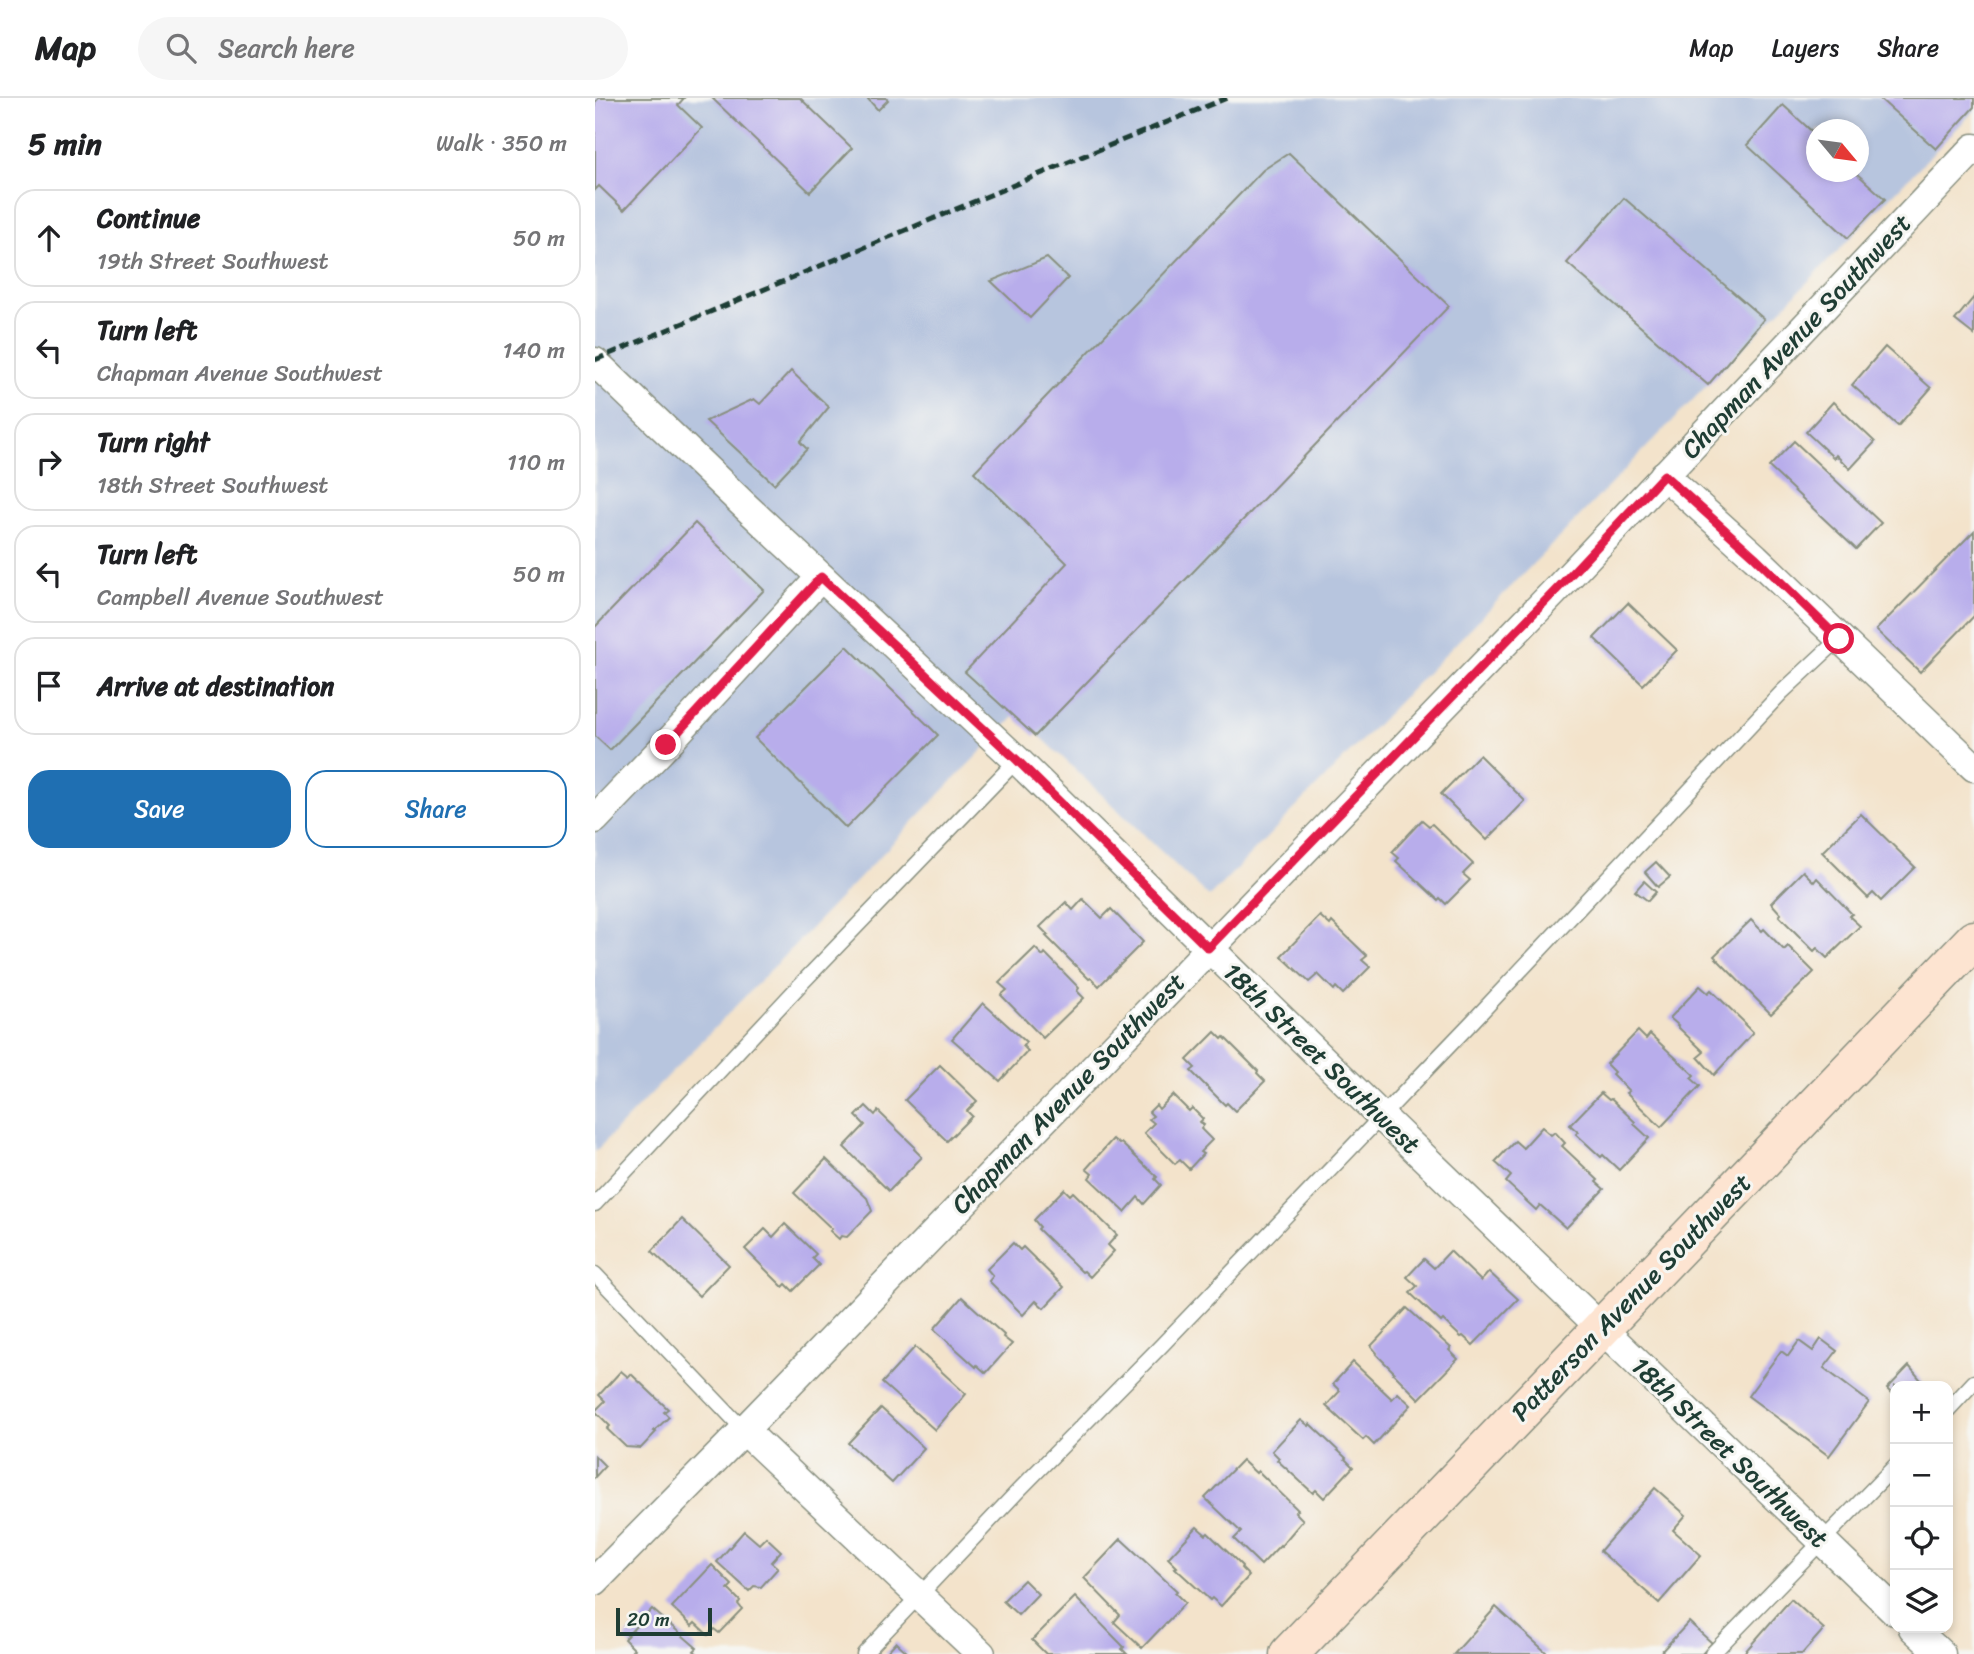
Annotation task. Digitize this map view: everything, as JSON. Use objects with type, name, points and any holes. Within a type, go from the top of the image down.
[{"type":"main road","name":"Patterson Avenue Southwest","points":[[1289,1654],[1974,940]]},
{"type":"street","name":"Chapman Avenue Southwest","points":[[595,1581],[1560,586],[1974,148]]},
{"type":"street","name":"18th Street Southwest","points":[[595,362],[1017,760],[1381,1116],[1890,1606]]},
{"type":"street","points":[[1664,475],[1755,557],[1974,767]]},
{"type":"street","points":[[595,819],[821,577]]},
{"type":"street","points":[[744,1430],[981,1654]]},
{"type":"street","points":[[1918,1633],[1941,1654]]},
{"type":"lane","points":[[864,1654],[1473,1021],[1782,692],[1839,639]]},
{"type":"lane","points":[[595,1205],[799,986],[1017,760]]},
{"type":"lane","points":[[595,1275],[744,1430]]},
{"type":"lane","points":[[1953,1405],[1974,1382]]},
{"type":"lane","points":[[1712,1654],[1890,1471]]},
{"type":"shaded area","points":[[595,98],[1974,98],[1974,111],[1209,897],[1017,714],[595,1152]]},
{"type":"building","points":[[599,98],[684,98],[678,105],[702,128],[624,210],[599,186],[595,190],[595,102]]},
{"type":"building","points":[[712,98],[800,98],[852,148],[810,192]]},
{"type":"building","points":[[867,98],[886,98],[888,100],[878,110]]},
{"type":"building","points":[[1879,98],[1974,98],[1974,107],[1936,149]]},
{"type":"building","points":[[1783,105],[1806,126],[1806,182],[1866,182],[1885,199],[1848,238],[1747,145]]},
{"type":"building","points":[[1289,153],[1449,306],[1035,736],[965,672],[1067,563],[974,472],[1263,170]]},
{"type":"building","points":[[1624,198],[1764,319],[1708,385],[1567,263]]},
{"type":"building","points":[[1047,258],[1068,278],[1030,318],[991,281]]},
{"type":"building","points":[[1974,297],[1974,335],[1955,320]]},
{"type":"building","points":[[1885,347],[1931,388],[1898,426],[1852,385]]},
{"type":"building","points":[[791,371],[829,407],[800,442],[807,449],[774,484],[706,421],[754,399],[760,404]]},
{"type":"building","points":[[1833,402],[1875,442],[1850,469],[1806,432]]},
{"type":"building","points":[[1794,441],[1881,523],[1856,549],[1769,467]]},
{"type":"building","points":[[695,523],[764,590],[610,750],[595,736],[595,627]]},
{"type":"building","points":[[1974,531],[1974,616],[1920,672],[1876,630]]},
{"type":"building","points":[[1628,603],[1677,650],[1643,685],[1594,638]]},
{"type":"building","points":[[847,646],[938,735],[846,828],[755,738]]},
{"type":"building","points":[[1479,755],[1525,801],[1487,840],[1441,794]]},
{"type":"building","points":[[1861,814],[1915,867],[1881,901],[1873,893],[1868,898],[1822,852]]},
{"type":"building","points":[[1422,820],[1429,826],[1432,824],[1473,864],[1463,874],[1470,880],[1446,904],[1440,898],[1438,900],[1396,861],[1399,858],[1392,852]]},
{"type":"building","points":[[1656,862],[1670,877],[1658,887],[1645,872]]},
{"type":"building","points":[[1803,871],[1814,882],[1817,878],[1860,926],[1827,958],[1817,948],[1814,951],[1779,916],[1781,914],[1771,903]]},
{"type":"building","points":[[1644,881],[1656,892],[1648,901],[1635,891]]},
{"type":"building","points":[[1083,899],[1102,918],[1111,909],[1143,942],[1099,986],[1046,936],[1048,935],[1040,927],[1066,902],[1073,910]]},
{"type":"building","points":[[1320,916],[1330,925],[1332,922],[1367,956],[1362,960],[1370,967],[1343,994],[1336,987],[1334,990],[1318,974],[1309,982],[1281,956]]},
{"type":"building","points":[[1751,920],[1784,950],[1788,946],[1814,972],[1771,1014],[1714,956]]},
{"type":"building","points":[[1035,948],[1043,956],[1045,953],[1079,988],[1077,991],[1084,998],[1043,1038],[1001,995],[1007,990],[999,983]]},
{"type":"building","points":[[1700,986],[1708,993],[1711,990],[1753,1033],[1714,1075],[1698,1057],[1704,1052],[1670,1018]]},
{"type":"building","points":[[983,1003],[1026,1042],[1023,1046],[1028,1051],[1000,1081],[952,1039]]},
{"type":"building","points":[[1638,1031],[1646,1039],[1650,1034],[1694,1075],[1691,1078],[1700,1086],[1661,1127],[1626,1093],[1629,1091],[1606,1064]]},
{"type":"building","points":[[1215,1032],[1222,1039],[1224,1037],[1265,1081],[1235,1111],[1227,1103],[1225,1105],[1191,1071],[1195,1068],[1187,1060]]},
{"type":"building","points":[[940,1065],[977,1101],[967,1111],[972,1116],[947,1141],[905,1100]]},
{"type":"building","points":[[1601,1093],[1611,1099],[1649,1138],[1619,1170],[1603,1155],[1601,1157],[1570,1125]]},
{"type":"building","points":[[1173,1095],[1189,1111],[1192,1108],[1203,1119],[1200,1122],[1204,1125],[1201,1129],[1212,1140],[1189,1169],[1180,1160],[1175,1164],[1144,1133],[1154,1123],[1149,1119],[1153,1116],[1149,1112],[1156,1105],[1159,1109]]},
{"type":"building","points":[[866,1106],[875,1115],[878,1111],[922,1157],[889,1191],[844,1147],[865,1125],[856,1116]]},
{"type":"building","points":[[1542,1127],[1551,1135],[1555,1132],[1565,1143],[1562,1146],[1604,1189],[1566,1228],[1540,1205],[1536,1210],[1506,1182],[1511,1176],[1495,1162],[1515,1141],[1523,1148]]},
{"type":"building","points":[[1113,1139],[1121,1143],[1157,1177],[1155,1179],[1161,1185],[1144,1204],[1138,1197],[1125,1212],[1089,1178],[1092,1174],[1086,1169]]},
{"type":"building","points":[[826,1159],[867,1198],[872,1211],[847,1237],[841,1236],[839,1239],[794,1193]]},
{"type":"building","points":[[1064,1189],[1070,1195],[1073,1192],[1117,1235],[1108,1245],[1114,1251],[1090,1277],[1038,1229],[1040,1227],[1034,1220]]},
{"type":"building","points":[[682,1219],[729,1265],[699,1296],[652,1251]]},
{"type":"building","points":[[785,1224],[816,1254],[812,1258],[819,1265],[793,1291],[786,1284],[783,1287],[745,1249],[765,1229],[773,1237]]},
{"type":"building","points":[[1013,1243],[1020,1250],[1023,1247],[1064,1287],[1044,1308],[1036,1301],[1023,1315],[989,1281],[993,1276],[987,1269]]},
{"type":"building","points":[[1450,1251],[1481,1281],[1489,1272],[1518,1299],[1473,1345],[1443,1320],[1441,1322],[1410,1293],[1417,1286],[1407,1277],[1424,1259],[1434,1268]]},
{"type":"building","points":[[962,1297],[1012,1344],[986,1373],[934,1329]]},
{"type":"building","points":[[1407,1308],[1451,1348],[1449,1350],[1458,1359],[1419,1399],[1371,1346]]},
{"type":"building","points":[[1821,1339],[1837,1351],[1824,1368],[1869,1402],[1829,1456],[1748,1396],[1781,1351],[1788,1356],[1799,1341],[1813,1351]]},
{"type":"building","points":[[915,1347],[966,1394],[935,1430],[882,1383]]},
{"type":"building","points":[[1353,1362],[1392,1399],[1398,1393],[1411,1405],[1374,1445],[1366,1437],[1363,1440],[1326,1406],[1340,1391],[1333,1384]]},
{"type":"building","points":[[1909,1366],[1922,1381],[1895,1381]]},
{"type":"building","points":[[621,1371],[628,1377],[631,1374],[668,1409],[664,1412],[669,1417],[641,1448],[626,1447],[607,1429],[610,1426],[595,1411],[605,1401],[599,1395]]},
{"type":"building","points":[[881,1408],[924,1448],[892,1483],[848,1443]]},
{"type":"building","points":[[1301,1420],[1309,1426],[1310,1424],[1353,1467],[1324,1498],[1316,1490],[1313,1493],[1277,1460],[1279,1458],[1272,1451]]},
{"type":"building","points":[[595,1456],[605,1466],[595,1477]]},
{"type":"building","points":[[1242,1460],[1256,1473],[1258,1471],[1298,1510],[1295,1512],[1303,1520],[1261,1565],[1234,1539],[1241,1532],[1205,1498]]},
{"type":"building","points":[[1655,1488],[1686,1515],[1673,1530],[1701,1555],[1659,1603],[1600,1551]]},
{"type":"building","points":[[1197,1527],[1206,1535],[1208,1533],[1249,1576],[1221,1606],[1212,1598],[1210,1600],[1175,1568],[1177,1567],[1168,1558]]},
{"type":"building","points":[[744,1531],[759,1544],[766,1537],[781,1551],[771,1562],[778,1568],[761,1587],[754,1586],[749,1591],[717,1562]]},
{"type":"building","points":[[1121,1539],[1177,1591],[1175,1593],[1185,1603],[1142,1648],[1114,1622],[1120,1615],[1084,1578]]},
{"type":"building","points":[[712,1565],[732,1585],[728,1589],[740,1601],[738,1604],[742,1609],[719,1633],[714,1629],[708,1635],[695,1623],[692,1626],[672,1607]]},
{"type":"building","points":[[1024,1580],[1038,1594],[1018,1615],[1003,1601]]},
{"type":"building","points":[[1075,1597],[1124,1647],[1122,1649],[1127,1654],[1046,1654],[1032,1640]]},
{"type":"building","points":[[1791,1599],[1824,1629],[1802,1654],[1743,1654]]},
{"type":"building","points":[[1496,1607],[1548,1654],[1454,1654]]},
{"type":"building","points":[[652,1609],[697,1648],[694,1651],[698,1654],[635,1654],[632,1651],[634,1649],[624,1639]]},
{"type":"building","points":[[1689,1622],[1712,1643],[1702,1654],[1659,1654]]},
{"type":"building","points":[[896,1642],[909,1654],[885,1654]]},
{"type":"railway","points":[[595,360],[1227,98]]},
{"type":"route","points":[[666,745],[821,577],[1017,760],[1208,948],[1560,586],[1664,475],[1755,557],[1839,639]]}]
